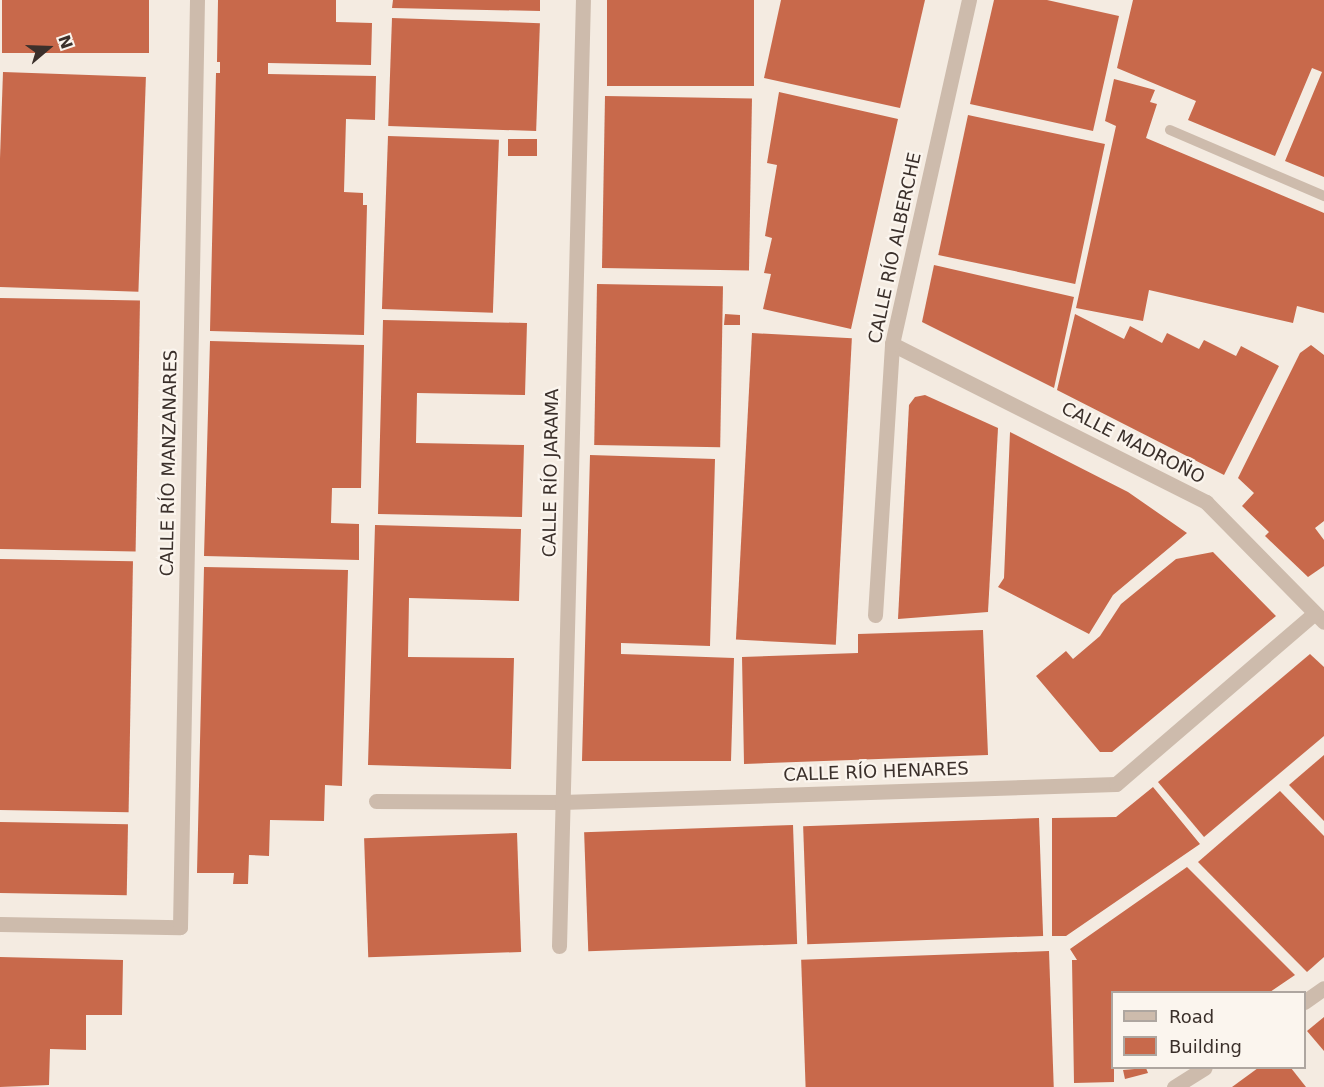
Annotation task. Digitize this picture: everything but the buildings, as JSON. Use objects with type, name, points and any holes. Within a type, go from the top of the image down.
[{"type":"street","name":"CALLE RÍO MANZANARES","points":[[0,924],[180,927],[197,0]]},
{"type":"street","name":"CALLE RÍO JARAMA","points":[[559,946],[583,0]]},
{"type":"street","name":"CALLE RÍO ALBERCHE","points":[[875,615],[892,344],[969,0]]},
{"type":"street","name":"CALLE MADROÑO","points":[[892,344],[1206,501],[1320,618]]},
{"type":"street","name":"CALLE RÍO HENARES","points":[[376,801],[562,802],[1116,784],[1320,618]]},
{"type":"street","points":[[1306,1001],[1324,988]]},
{"type":"street","points":[[1174,1087],[1202,1069]]},
{"type":"lane","points":[[1170,130],[1324,196]]}]
